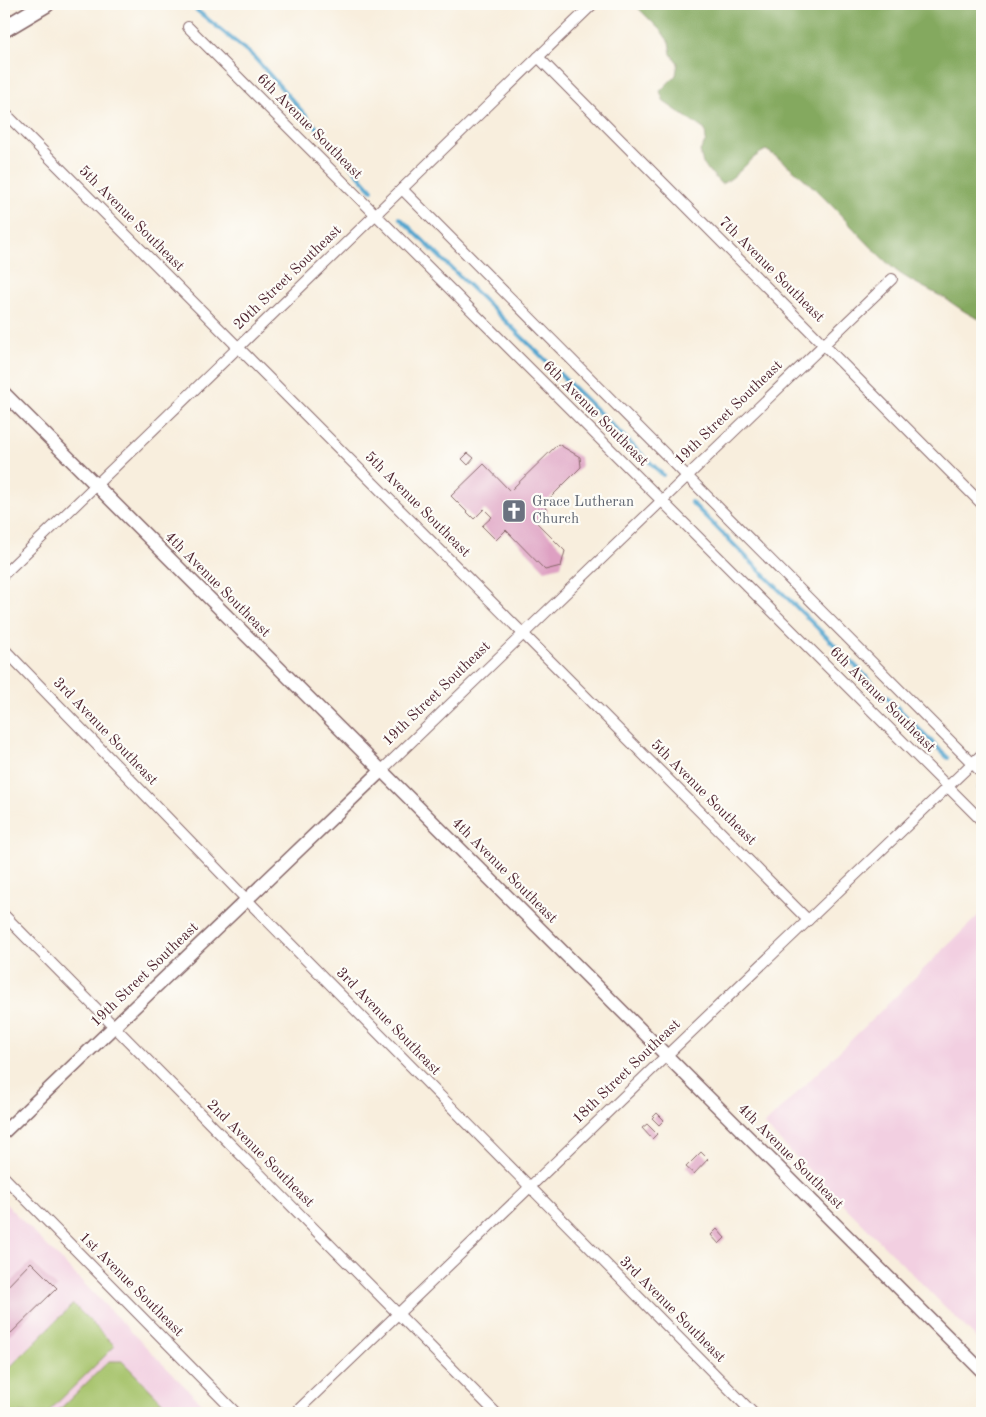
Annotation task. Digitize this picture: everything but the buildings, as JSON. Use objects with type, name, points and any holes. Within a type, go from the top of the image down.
[{"type":"main road","points":[[4,29],[46,4]]},
{"type":"street","name":"20th Street Southeast","points":[[4,574],[593,4]]},
{"type":"street","name":"6th Avenue Southeast","points":[[188,27],[982,821]]},
{"type":"street","name":"7th Avenue Southeast","points":[[538,57],[982,504]]},
{"type":"street","name":"5th Avenue Southeast","points":[[4,112],[808,920]]},
{"type":"street","name":"6th Avenue Southeast","points":[[402,189],[982,773]]},
{"type":"street","name":"19th Street Southeast","points":[[4,1132],[892,279]]},
{"type":"street","name":"4th Avenue Southeast","points":[[4,393],[982,1371]]},
{"type":"street","name":"3rd Avenue Southeast","points":[[4,648],[247,900],[753,1413]]},
{"type":"street","name":"18th Street Southeast","points":[[295,1413],[982,754]]},
{"type":"street","name":"2nd Avenue Southeast","points":[[4,915],[496,1413]]},
{"type":"street","name":"1st Avenue Southeast","points":[[4,1177],[236,1413]]},
{"type":"shaded area","points":[[982,912],[982,1344],[764,1125]]},
{"type":"shaded area","points":[[4,1202],[211,1413],[4,1413]]},
{"type":"green space","points":[[634,4],[982,4],[982,320],[898,272],[801,176],[766,150],[733,177],[721,184],[703,164],[700,151],[706,141],[705,130],[664,102],[660,91],[676,75],[678,63],[671,54],[669,42],[662,32]]},
{"type":"green space","points":[[73,1304],[115,1346],[47,1413],[4,1413],[4,1373]]},
{"type":"green space","points":[[109,1361],[122,1361],[173,1413],[56,1413]]},
{"type":"waterway","points":[[189,4],[253,56],[372,190]]},
{"type":"waterway","points":[[400,218],[663,475]]},
{"type":"waterway","points":[[691,502],[948,758]]},
{"type":"waterway","points":[[979,788],[982,792]]},
{"type":"place","name":"Grace Lutheran Church","points":[[514,511]]}]
